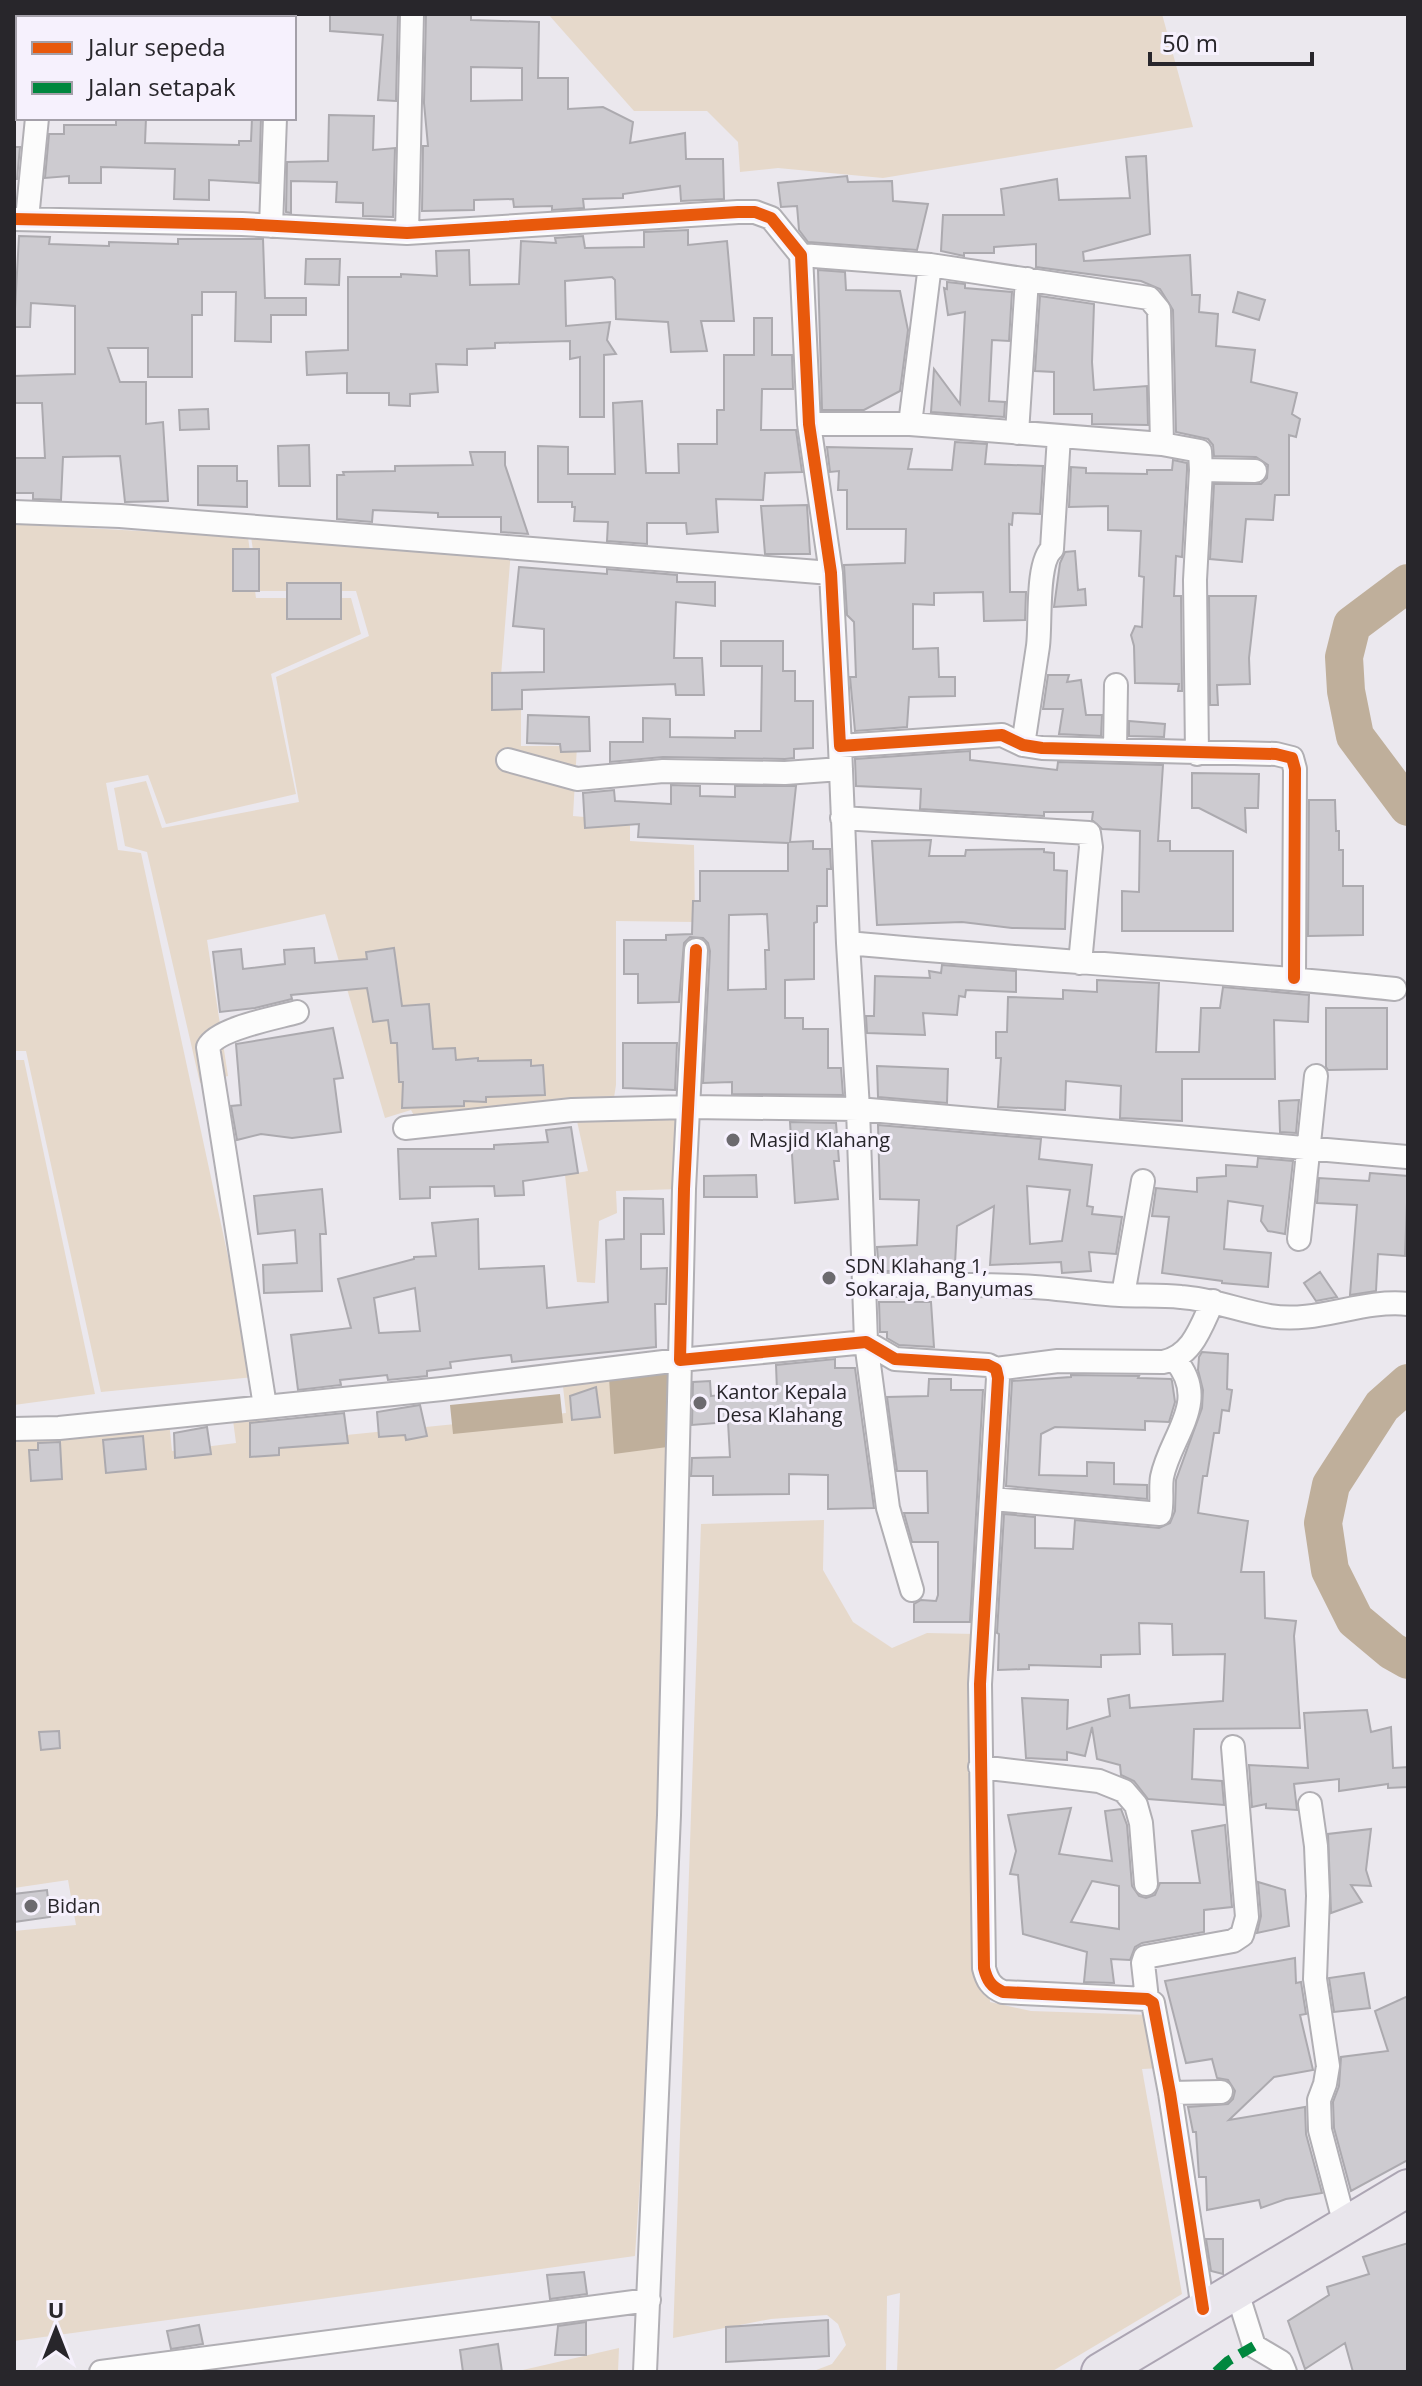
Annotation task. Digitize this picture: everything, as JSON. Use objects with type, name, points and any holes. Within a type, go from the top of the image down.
[{"type":"main road","points":[[1100,2372],[1408,2188]]},
{"type":"street","points":[[407,233],[412,14]]},
{"type":"street","points":[[37,120],[21,219],[407,233],[755,212],[771,218],[801,255],[809,424],[831,573],[858,1109],[866,1342],[888,1508],[912,1590]]},
{"type":"street","points":[[271,226],[275,120]]},
{"type":"street","points":[[801,255],[930,265],[1149,298],[1159,310],[1162,444]]},
{"type":"street","points":[[910,424],[930,265]]},
{"type":"street","points":[[1017,433],[1027,279]]},
{"type":"street","points":[[809,424],[910,424],[1162,444],[1200,451],[1195,580],[1197,754]]},
{"type":"street","points":[[1023,745],[1038,644],[1042,578],[1047,553],[1052,549],[1059,436]]},
{"type":"street","points":[[1201,470],[1255,471]]},
{"type":"street","points":[[14,512],[120,516],[831,573]]},
{"type":"street","points":[[1115,750],[1116,685]]},
{"type":"street","points":[[508,760],[577,779],[663,771],[785,773],[841,758],[1002,735],[1023,745],[1042,748],[1276,754],[1292,758],[1295,762],[1294,978]]},
{"type":"street","points":[[842,818],[1089,833],[1091,847],[1080,963]]},
{"type":"street","points":[[848,943],[1294,978],[1395,989]]},
{"type":"street","points":[[645,2372],[669,1815],[684,1189],[696,950]]},
{"type":"street","points":[[265,1406],[208,1047],[210,1042],[224,1033],[297,1012]]},
{"type":"street","points":[[1299,1239],[1316,1076]]},
{"type":"street","points":[[405,1128],[527,1114],[689,1107],[858,1109],[1407,1157]]},
{"type":"street","points":[[1123,1295],[1143,1181]]},
{"type":"street","points":[[865,1285],[1019,1286],[1181,1297],[1285,1317],[1319,1317],[1386,1302],[1408,1304]]},
{"type":"street","points":[[14,1429],[59,1428],[442,1389],[680,1360],[866,1342],[895,1359],[988,1365],[996,1369],[1058,1361],[1163,1362],[1175,1360],[1189,1349],[1213,1301]]},
{"type":"street","points":[[992,1499],[1160,1514],[1162,1476],[1185,1423],[1190,1387],[1187,1373],[1175,1360]]},
{"type":"street","points":[[996,1369],[992,1499],[983,1609],[980,1767],[984,1968],[994,1988],[1003,1992],[1147,1999]]},
{"type":"street","points":[[1203,2309],[1156,2009],[1147,1999],[1143,1963],[1145,1957],[1233,1941],[1242,1935],[1247,1917],[1233,1747]]},
{"type":"street","points":[[980,1767],[1099,1781],[1124,1791],[1136,1805],[1141,1823],[1146,1884]]},
{"type":"street","points":[[1310,1804],[1316,1846],[1315,1979],[1328,2066],[1319,2100],[1320,2130],[1345,2225]]},
{"type":"street","points":[[1170,2093],[1221,2092]]},
{"type":"street","points":[[1236,2289],[1254,2346],[1281,2362],[1285,2372]]},
{"type":"street","points":[[101,2372],[649,2300]]},
{"type":"shaded area","points":[[548,14],[1162,14],[1193,127],[883,178],[778,168],[740,172],[738,142],[707,111],[634,111]]},
{"type":"shaded area","points":[[14,524],[248,537],[256,598],[351,598],[361,634],[271,674],[296,794],[166,824],[148,775],[106,783],[118,850],[141,853],[254,1377],[101,1392],[26,1051],[14,1051]]},
{"type":"shaded area","points":[[250,530],[511,550],[499,701],[521,701],[521,746],[577,746],[573,816],[630,821],[630,841],[694,845],[695,922],[616,921],[616,1085],[613,1104],[675,1107],[680,1189],[616,1191],[617,1213],[599,1221],[595,1283],[577,1282],[565,1175],[588,1171],[573,1103],[419,1125],[411,1110],[385,1118],[325,914],[207,940],[228,1076],[200,1083],[147,852],[125,846],[114,788],[146,781],[162,828],[299,802],[276,677],[369,636],[356,591],[259,591]]},
{"type":"shaded area","points":[[14,1060],[24,1060],[95,1394],[14,1405]]},
{"type":"shaded area","points":[[678,1365],[664,1816],[635,2256],[14,2341],[14,1931],[76,1925],[68,1880],[14,1888],[14,1437],[169,1421],[172,1451],[236,1443],[231,1405],[269,1402],[277,1442],[566,1413],[562,1378]]},
{"type":"shaded area","points":[[673,1369],[675,1446],[614,1454],[609,1378]]},
{"type":"shaded area","points":[[560,1394],[563,1423],[453,1434],[450,1405]]},
{"type":"shaded area","points":[[824,1520],[823,1570],[853,1622],[892,1648],[927,1633],[976,1634],[980,1805],[990,2002],[1031,2011],[1150,2015],[1163,2068],[1142,2069],[1182,2294],[1051,2372],[897,2372],[900,2293],[887,2296],[886,2372],[811,2372],[832,2364],[846,2345],[838,2324],[827,2315],[771,2319],[673,2338],[701,1524]]},
{"type":"shaded area","points":[[619,2348],[618,2372],[514,2372]]},
{"type":"building","points":[[330,14],[398,14],[396,101],[378,100],[383,35],[330,31]]},
{"type":"building","points":[[426,14],[471,14],[471,20],[539,22],[538,78],[568,78],[568,109],[603,107],[633,122],[630,143],[685,133],[686,159],[723,159],[724,199],[681,201],[680,186],[623,194],[623,198],[583,199],[584,208],[552,210],[552,206],[514,207],[513,199],[474,200],[474,210],[422,211],[423,146],[428,146],[424,103]],"holes":[[[471,67],[522,68],[522,100],[471,101]]]},
{"type":"building","points":[[329,115],[374,116],[373,150],[395,148],[393,217],[363,216],[363,203],[336,202],[337,182],[291,181],[291,213],[286,212],[287,162],[328,161]]},
{"type":"building","points":[[116,120],[146,120],[145,143],[239,145],[239,141],[251,141],[252,120],[261,120],[259,183],[209,180],[209,200],[174,199],[175,169],[101,167],[101,183],[69,183],[69,176],[45,178],[49,134],[64,134],[64,125],[116,125]]},
{"type":"building","points":[[14,147],[20,147],[17,179],[14,179]]},
{"type":"building","points":[[1146,156],[1150,234],[1083,252],[1084,261],[1190,255],[1192,295],[1200,295],[1199,312],[1218,314],[1216,346],[1255,350],[1251,382],[1297,393],[1292,414],[1300,419],[1296,437],[1289,435],[1289,495],[1275,495],[1273,520],[1246,519],[1242,562],[1210,559],[1214,484],[1261,484],[1267,478],[1268,465],[1256,457],[1214,456],[1213,445],[1208,439],[1176,432],[1173,310],[1160,289],[1141,281],[1036,267],[1036,244],[994,247],[994,253],[964,253],[964,256],[941,251],[943,215],[1004,215],[1001,189],[1057,179],[1059,200],[1130,198],[1126,157]]},
{"type":"building","points":[[847,176],[848,182],[892,181],[893,201],[928,204],[917,250],[808,242],[799,230],[797,206],[781,207],[778,183]]},
{"type":"building","points":[[688,230],[688,245],[727,241],[734,321],[701,321],[707,351],[671,352],[668,322],[616,319],[615,280],[612,277],[565,281],[566,326],[610,322],[607,340],[616,354],[604,355],[604,417],[580,417],[580,357],[570,359],[570,341],[495,343],[495,348],[467,349],[467,365],[436,364],[438,392],[410,394],[410,406],[389,405],[389,393],[347,393],[347,373],[307,375],[306,352],[348,350],[348,277],[401,277],[401,274],[437,276],[436,251],[469,250],[470,285],[519,284],[521,241],[556,243],[555,238],[583,236],[585,248],[644,247],[644,232]]},
{"type":"building","points":[[19,236],[50,237],[49,244],[109,246],[109,242],[178,244],[178,239],[263,239],[265,298],[306,298],[306,315],[271,315],[271,342],[235,341],[236,292],[202,292],[202,315],[192,315],[192,377],[148,377],[148,348],[108,348],[120,382],[146,382],[146,424],[163,422],[168,501],[125,502],[120,456],[63,457],[61,500],[33,499],[33,493],[14,493],[14,458],[45,458],[42,403],[14,403],[14,376],[75,374],[75,306],[31,303],[30,327],[14,327]]},
{"type":"building","points":[[306,259],[340,259],[339,285],[305,284]]},
{"type":"building","points":[[818,270],[845,272],[846,290],[900,291],[908,330],[900,391],[864,410],[822,410]]},
{"type":"building","points":[[947,282],[965,284],[965,288],[1012,292],[1009,341],[992,340],[989,401],[1005,402],[1004,417],[931,412],[934,369],[960,404],[965,312],[948,315],[944,288],[947,289]]},
{"type":"building","points":[[1238,292],[1265,300],[1259,320],[1233,312]]},
{"type":"building","points":[[1040,296],[1094,304],[1094,390],[1147,386],[1148,425],[1092,424],[1092,414],[1054,414],[1054,372],[1035,371]]},
{"type":"building","points":[[754,318],[772,318],[772,355],[792,355],[793,389],[762,389],[761,430],[796,430],[802,472],[765,473],[763,500],[716,499],[718,532],[687,534],[686,523],[647,523],[647,544],[607,541],[608,522],[574,521],[575,507],[572,507],[572,502],[538,502],[538,446],[568,447],[568,474],[615,474],[613,403],[642,401],[646,473],[679,473],[678,444],[717,444],[717,410],[724,410],[724,355],[754,355]]},
{"type":"building","points":[[208,409],[209,429],[180,430],[179,410]]},
{"type":"building","points":[[955,442],[987,444],[985,464],[1043,466],[1040,514],[1013,513],[1012,525],[1009,524],[1010,592],[1026,592],[1025,620],[984,621],[983,592],[934,593],[934,605],[913,604],[913,649],[938,648],[939,677],[955,677],[955,696],[909,697],[907,727],[855,731],[850,677],[856,677],[854,622],[847,615],[844,565],[905,563],[906,529],[847,529],[847,490],[838,490],[839,471],[830,472],[827,447],[912,449],[908,469],[952,470]]},
{"type":"building","points":[[309,445],[310,486],[279,486],[278,446]]},
{"type":"building","points":[[470,452],[505,452],[505,465],[528,534],[501,532],[501,517],[438,517],[438,513],[373,510],[372,522],[337,519],[337,475],[344,475],[343,472],[395,471],[395,466],[473,465]]},
{"type":"building","points":[[1173,460],[1187,463],[1182,557],[1176,556],[1174,596],[1181,596],[1182,691],[1178,691],[1179,684],[1135,683],[1131,635],[1135,626],[1142,627],[1144,577],[1139,576],[1141,531],[1108,530],[1108,506],[1069,507],[1071,467],[1086,468],[1086,473],[1147,474],[1147,470],[1172,470]]},
{"type":"building","points":[[198,466],[237,466],[237,481],[247,481],[247,507],[198,505]]},
{"type":"building","points":[[807,505],[810,554],[765,554],[761,506]]},
{"type":"building","points":[[233,549],[259,549],[259,591],[233,591]]},
{"type":"building","points":[[1075,551],[1078,590],[1085,589],[1086,605],[1054,607],[1060,563],[1065,552]]},
{"type":"building","points":[[519,567],[607,574],[607,569],[677,575],[677,582],[715,582],[715,606],[676,602],[674,658],[702,658],[704,695],[676,695],[675,684],[522,690],[522,709],[492,710],[492,673],[544,672],[544,629],[513,626]]},
{"type":"building","points":[[287,583],[341,583],[341,619],[287,619]]},
{"type":"building","points":[[1209,596],[1256,596],[1249,658],[1250,684],[1217,685],[1218,705],[1210,705]]},
{"type":"building","points":[[721,641],[783,641],[783,671],[795,671],[795,701],[813,701],[813,748],[794,749],[794,758],[785,759],[663,757],[610,762],[610,742],[643,742],[643,718],[670,719],[670,737],[735,738],[735,731],[761,731],[762,666],[721,666]]},
{"type":"building","points":[[1048,675],[1069,675],[1067,682],[1081,680],[1086,715],[1102,715],[1101,736],[1059,734],[1063,709],[1043,709]]},
{"type":"building","points":[[528,715],[589,717],[590,751],[561,752],[560,744],[527,743]]},
{"type":"building","points":[[1129,721],[1165,724],[1164,737],[1129,736]]},
{"type":"building","points":[[970,751],[970,760],[1057,770],[1058,762],[1163,765],[1158,841],[1170,841],[1170,851],[1233,851],[1233,931],[1122,931],[1122,891],[1139,892],[1140,831],[1102,829],[1092,820],[1093,812],[1044,812],[1044,816],[920,809],[921,789],[856,786],[855,759]]},
{"type":"building","points":[[1192,773],[1259,774],[1258,808],[1245,808],[1246,832],[1199,808],[1192,808]]},
{"type":"building","points":[[671,785],[700,786],[700,796],[735,797],[735,786],[796,786],[790,842],[813,841],[813,849],[830,849],[831,869],[827,869],[827,906],[817,906],[817,922],[814,923],[814,979],[785,980],[785,1018],[803,1018],[803,1029],[828,1029],[828,1068],[841,1068],[843,1095],[732,1094],[732,1082],[703,1083],[710,951],[703,938],[690,937],[684,943],[679,1002],[638,1003],[638,974],[624,974],[624,940],[666,940],[666,935],[692,934],[693,901],[700,901],[700,871],[788,871],[788,843],[638,837],[639,824],[585,828],[583,793],[614,790],[615,801],[671,804]],"holes":[[[767,914],[769,950],[765,950],[766,989],[728,990],[729,915]]]},
{"type":"building","points":[[1309,800],[1335,800],[1339,850],[1343,850],[1343,886],[1363,886],[1363,935],[1308,936]]},
{"type":"building","points":[[931,840],[929,856],[965,856],[966,850],[1044,849],[1044,852],[1054,853],[1054,870],[1067,871],[1065,929],[1012,928],[962,922],[877,925],[872,841]]},
{"type":"building","points":[[314,948],[315,963],[367,959],[366,952],[394,948],[402,1006],[429,1004],[433,1049],[455,1048],[456,1060],[531,1060],[531,1066],[543,1065],[545,1095],[486,1097],[486,1102],[464,1101],[464,1106],[402,1108],[403,1082],[399,1082],[397,1043],[391,1043],[388,1020],[373,1022],[367,988],[291,995],[292,999],[255,1008],[220,1012],[213,952],[241,949],[243,969],[285,964],[284,950]]},
{"type":"building","points":[[942,965],[1016,971],[1016,992],[966,990],[965,997],[959,996],[957,1015],[923,1013],[925,1035],[867,1033],[866,1016],[874,1016],[875,976],[930,978],[929,971],[941,973]]},
{"type":"building","points":[[1097,980],[1159,983],[1156,1052],[1199,1052],[1201,1008],[1220,1008],[1223,987],[1309,995],[1308,1022],[1274,1020],[1275,1079],[1182,1079],[1182,1121],[1120,1118],[1121,1086],[1066,1081],[1065,1110],[998,1107],[1001,1058],[996,1058],[996,1032],[1007,1032],[1008,997],[1063,999],[1063,990],[1097,992]]},
{"type":"building","points":[[1326,1008],[1387,1008],[1387,1069],[1328,1070]]},
{"type":"building","points":[[333,1028],[343,1078],[334,1079],[341,1132],[292,1138],[261,1134],[237,1140],[231,1106],[241,1105],[236,1044]]},
{"type":"building","points":[[623,1043],[677,1043],[675,1090],[623,1088]]},
{"type":"building","points":[[877,1066],[948,1069],[947,1103],[878,1097]]},
{"type":"building","points":[[1299,1100],[1296,1133],[1280,1132],[1279,1101]]},
{"type":"building","points":[[790,1122],[836,1123],[839,1161],[834,1161],[838,1199],[795,1203]]},
{"type":"building","points":[[878,1125],[1041,1139],[1039,1159],[1092,1165],[1087,1206],[1093,1207],[1092,1214],[1122,1217],[1116,1254],[1089,1252],[1091,1271],[1062,1273],[1061,1262],[990,1265],[994,1206],[957,1226],[955,1264],[911,1262],[911,1271],[879,1271],[877,1247],[917,1245],[919,1200],[880,1199]],"holes":[[[1027,1186],[1070,1190],[1062,1241],[1030,1244]]]},
{"type":"building","points":[[571,1127],[578,1173],[523,1181],[524,1195],[495,1196],[494,1186],[430,1187],[430,1198],[400,1199],[398,1149],[494,1149],[494,1145],[548,1142],[546,1130]]},
{"type":"building","points":[[1258,1158],[1293,1161],[1285,1234],[1268,1231],[1261,1221],[1263,1206],[1228,1201],[1224,1249],[1271,1253],[1268,1287],[1162,1273],[1169,1217],[1152,1216],[1156,1188],[1197,1192],[1197,1178],[1226,1176],[1226,1165],[1257,1167]]},
{"type":"building","points":[[1370,1173],[1408,1176],[1405,1256],[1378,1254],[1376,1291],[1350,1295],[1357,1205],[1317,1203],[1319,1178],[1369,1181]]},
{"type":"building","points":[[756,1175],[757,1197],[704,1197],[704,1176]]},
{"type":"building","points":[[322,1189],[326,1234],[320,1234],[322,1291],[264,1293],[263,1265],[297,1263],[295,1230],[258,1234],[254,1196]]},
{"type":"building","points":[[624,1198],[663,1199],[664,1234],[641,1234],[641,1269],[667,1268],[666,1304],[655,1304],[656,1347],[512,1362],[511,1355],[474,1359],[450,1362],[451,1368],[427,1371],[427,1376],[388,1380],[387,1375],[340,1380],[341,1385],[298,1390],[291,1335],[351,1328],[338,1279],[414,1257],[436,1256],[432,1223],[478,1219],[479,1269],[544,1266],[547,1308],[608,1302],[606,1240],[624,1239]],"holes":[[[415,1288],[420,1331],[379,1333],[374,1298]]]},
{"type":"building","points":[[1320,1272],[1337,1297],[1316,1301],[1304,1283]]},
{"type":"building","points":[[879,1302],[931,1302],[934,1347],[899,1345],[887,1338],[887,1332],[880,1332]]},
{"type":"building","points":[[1202,1352],[1228,1354],[1227,1389],[1232,1390],[1229,1411],[1222,1410],[1219,1433],[1214,1433],[1198,1513],[1248,1521],[1241,1572],[1264,1572],[1265,1618],[1296,1621],[1294,1636],[1300,1728],[1194,1729],[1192,1779],[1222,1781],[1224,1805],[1148,1799],[1134,1781],[1121,1775],[1120,1765],[1097,1759],[1092,1727],[1085,1756],[1067,1752],[1067,1760],[1026,1758],[1022,1698],[1068,1700],[1067,1729],[1110,1716],[1108,1699],[1129,1695],[1130,1708],[1223,1701],[1225,1654],[1173,1655],[1172,1624],[1139,1623],[1140,1654],[1101,1655],[1101,1667],[1029,1665],[1029,1669],[998,1670],[997,1633],[1004,1514],[1035,1517],[1035,1548],[1073,1549],[1075,1520],[1159,1528],[1170,1523],[1175,1511],[1176,1480],[1202,1408],[1203,1390],[1198,1370]]},
{"type":"building","points":[[835,1359],[835,1368],[855,1368],[874,1508],[828,1509],[828,1475],[789,1474],[789,1494],[713,1495],[713,1476],[691,1476],[692,1458],[730,1457],[728,1422],[692,1425],[693,1382],[710,1381],[711,1396],[777,1391],[776,1365]]},
{"type":"building","points":[[1071,1375],[1171,1379],[1175,1402],[1169,1422],[1145,1421],[1145,1430],[1055,1427],[1041,1434],[1039,1475],[1087,1476],[1087,1462],[1114,1463],[1114,1484],[1147,1485],[1147,1499],[1006,1486],[1012,1381]]},
{"type":"building","points":[[929,1379],[951,1379],[951,1390],[983,1390],[970,1622],[914,1622],[914,1604],[921,1600],[936,1601],[938,1595],[938,1542],[912,1542],[904,1513],[928,1513],[927,1471],[897,1471],[887,1397],[928,1396]]},
{"type":"building","points":[[596,1387],[600,1417],[572,1420],[570,1396]]},
{"type":"building","points":[[420,1405],[427,1436],[406,1440],[405,1435],[379,1437],[377,1412]]},
{"type":"building","points":[[344,1413],[348,1443],[279,1448],[279,1455],[250,1457],[250,1423]]},
{"type":"building","points":[[207,1427],[211,1454],[175,1458],[174,1433]]},
{"type":"building","points":[[143,1436],[146,1469],[106,1473],[103,1440]]},
{"type":"building","points":[[60,1442],[62,1479],[31,1481],[29,1450],[38,1450],[38,1443]]},
{"type":"building","points":[[1367,1710],[1371,1732],[1391,1727],[1393,1768],[1408,1767],[1408,1787],[1388,1788],[1388,1784],[1339,1791],[1339,1779],[1294,1784],[1297,1810],[1266,1808],[1266,1804],[1252,1807],[1249,1765],[1308,1768],[1304,1713]]},
{"type":"building","points":[[59,1731],[60,1748],[41,1750],[39,1732]]},
{"type":"building","points":[[1071,1808],[1059,1854],[1112,1861],[1105,1811],[1121,1809],[1127,1825],[1132,1886],[1139,1896],[1146,1898],[1155,1895],[1160,1883],[1200,1883],[1192,1831],[1225,1825],[1232,1907],[1204,1910],[1204,1932],[1142,1943],[1135,1947],[1130,1960],[1111,1959],[1114,1983],[1084,1982],[1087,1952],[1023,1934],[1018,1875],[1010,1874],[1016,1851],[1008,1815]],"holes":[[[1092,1881],[1119,1886],[1119,1929],[1071,1922]]]},
{"type":"building","points":[[1371,1829],[1366,1870],[1371,1886],[1351,1885],[1362,1902],[1331,1913],[1328,1834]]},
{"type":"building","points":[[1258,1882],[1285,1890],[1289,1926],[1257,1933],[1261,1916]]},
{"type":"building","name":"Bidan","points":[[47,1890],[50,1917],[14,1922],[14,1894]]},
{"type":"building","points":[[1295,1958],[1296,1983],[1301,1982],[1306,2014],[1300,2015],[1313,2070],[1274,2077],[1229,2120],[1305,2107],[1306,2134],[1322,2193],[1286,2199],[1261,2208],[1259,2200],[1207,2210],[1206,2177],[1199,2177],[1196,2132],[1193,2132],[1188,2107],[1228,2104],[1235,2091],[1228,2080],[1217,2078],[1212,2059],[1186,2063],[1165,1981]]},
{"type":"building","points":[[1364,1973],[1370,2008],[1334,2012],[1329,1978]]},
{"type":"building","points":[[1408,1996],[1408,2160],[1351,2191],[1334,2128],[1333,2102],[1339,2086],[1341,2057],[1388,2051],[1375,2011]]},
{"type":"building","points":[[1206,2239],[1223,2239],[1223,2274],[1211,2271]]},
{"type":"building","points":[[1408,2243],[1408,2372],[1353,2372],[1345,2343],[1305,2369],[1288,2321],[1329,2295],[1327,2287],[1369,2274],[1363,2257]]},
{"type":"building","points":[[584,2272],[587,2294],[550,2299],[547,2275]]},
{"type":"building","points":[[828,2320],[829,2356],[726,2362],[726,2327]]},
{"type":"building","points":[[586,2322],[586,2355],[555,2355],[558,2326]]},
{"type":"building","points":[[199,2325],[203,2344],[171,2349],[167,2331]]},
{"type":"building","points":[[498,2344],[502,2372],[463,2372],[460,2350]]},
{"type":"waterway","points":[[1408,583],[1352,625],[1344,657],[1346,691],[1355,736],[1408,807]]},
{"type":"waterway","points":[[1408,1383],[1382,1406],[1331,1485],[1323,1523],[1330,1570],[1355,1620],[1392,1651],[1408,1660]]},
{"type":"marked path","points":[[1216,2372],[1254,2346]]},
{"type":"cycle path","points":[[14,219],[242,224],[407,233],[738,212],[755,212],[771,218],[801,255],[809,424],[831,573],[840,746],[1002,735],[1023,745],[1042,748],[1276,754],[1292,758],[1295,769],[1294,978]]},
{"type":"cycle path","points":[[696,950],[684,1189],[680,1360],[866,1342],[895,1359],[988,1365],[996,1369],[998,1378],[980,1684],[984,1968],[990,1983],[1003,1992],[1147,1999],[1153,2003],[1203,2309]]},
{"type":"place","name":"Masjid Klahang","points":[[733,1140]]},
{"type":"place","name":"SDN Klahang 1, Sokaraja, Banyumas","points":[[829,1278]]},
{"type":"place","name":"Kantor Kepala Desa Klahang","points":[[700,1403]]},
{"type":"place","name":"Bidan","points":[[31,1906]]}]
